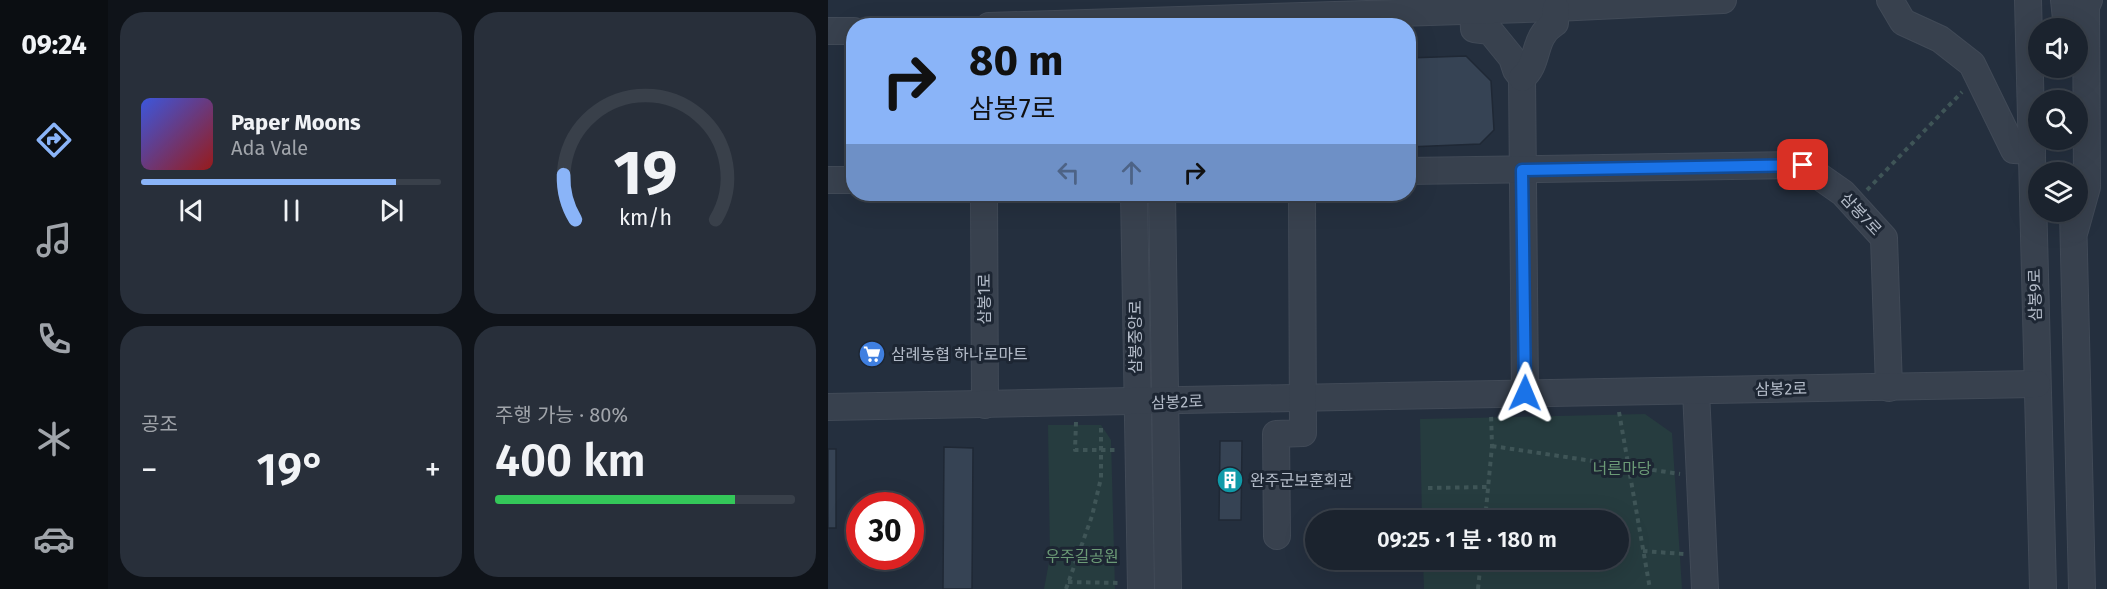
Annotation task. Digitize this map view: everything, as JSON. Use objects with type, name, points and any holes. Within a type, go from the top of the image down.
[{"type":"street","points":[[1094,18],[1133,15],[1556,8],[1723,0]]},
{"type":"street","points":[[1890,0],[1903,22],[1940,39],[1972,64],[2014,150],[2032,151]]},
{"type":"street","name":"삼봉9로","points":[[2028,0],[2043,589]]},
{"type":"street","points":[[2064,0],[2066,18]]},
{"type":"street","points":[[2073,239],[2086,187],[2086,8],[2089,0]]},
{"type":"street","points":[[1522,78],[1529,72],[1544,30],[1555,23],[1556,8]]},
{"type":"street","points":[[1473,9],[1474,29],[1490,31],[1512,58],[1522,78],[1525,393]]},
{"type":"street","points":[[828,31],[846,31]]},
{"type":"street","name":"삼봉7로","points":[[1416,171],[1803,165],[1843,193],[1884,238],[1888,388]]},
{"type":"street","points":[[828,180],[846,180]]},
{"type":"street","name":"삼봉1로","points":[[984,201],[985,405]]},
{"type":"street","name":"삼봉중앙로","points":[[1132,586],[1136,403],[1134,201]]},
{"type":"street","name":"삼봉중앙로","points":[[1162,201],[1167,589]]},
{"type":"street","points":[[1277,536],[1276,434],[1303,433],[1302,201]]},
{"type":"street","points":[[2073,222],[2082,589]]},
{"type":"street","name":"삼봉2로","points":[[828,407],[1303,400],[1525,393],[2037,384]]},
{"type":"street","points":[[1696,391],[1705,589]]},
{"type":"path","points":[[1861,196],[1963,91]]},
{"type":"path","points":[[1618,410],[1650,589]]},
{"type":"path","points":[[1486,510],[1492,446],[1491,413]]},
{"type":"path","points":[[1076,420],[1075,450],[1121,450]]},
{"type":"path","points":[[1066,589],[1092,516],[1101,478],[1101,420]]},
{"type":"path","points":[[1492,446],[1681,474]]},
{"type":"path","points":[[1428,488],[1488,487]]},
{"type":"path","points":[[1643,551],[1686,555]]},
{"type":"path","points":[[1478,589],[1480,570]]},
{"type":"path","points":[[1068,582],[1132,586]]},
{"type":"path","points":[[1076,583],[1076,589]]},
{"type":"green space","name":"너른마당","points":[[1645,414],[1672,433],[1682,589],[1424,589],[1423,570],[1629,570],[1629,510],[1422,510],[1420,419]]},
{"type":"green space","name":"우주길공원","points":[[1048,425],[1101,425],[1111,440],[1115,589],[1044,589],[1050,557]]},
{"type":"building","points":[[1466,56],[1491,81],[1494,130],[1480,144],[1416,147],[1416,58]]},
{"type":"building","name":"완주군보훈회관","points":[[1220,441],[1242,441],[1241,520],[1219,520]]},
{"type":"building","points":[[944,447],[973,448],[972,589],[943,589]]},
{"type":"building","points":[[828,449],[836,449],[836,528],[828,528]]},
{"type":"place","name":"삼례농협 하나로마트","points":[[872,354]]},
{"type":"place","name":"완주군보훈회관","points":[[1230,480]]},
{"type":"route","points":[[1525,393],[1522,170],[1803,165]]}]
